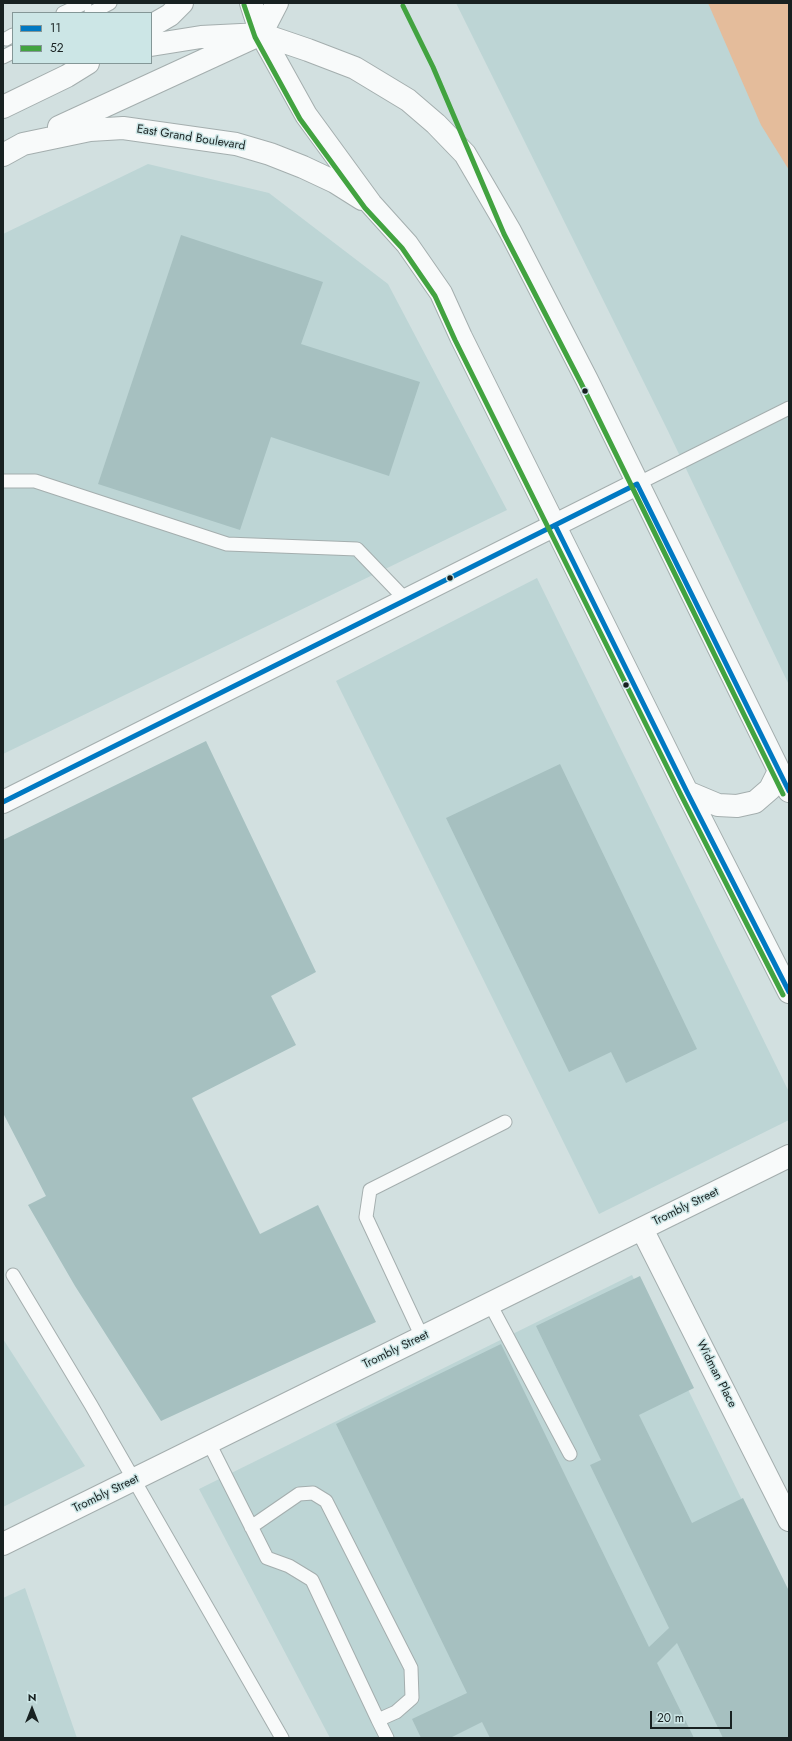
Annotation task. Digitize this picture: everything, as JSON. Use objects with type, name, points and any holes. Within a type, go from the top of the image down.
[{"type":"main road","points":[[152,25],[170,14],[182,3]]},
{"type":"main road","points":[[251,3],[261,34],[306,115],[371,204],[407,244],[441,294],[687,792],[789,992]]},
{"type":"main road","points":[[23,144],[261,34],[277,3]]},
{"type":"main road","points":[[152,45],[201,37],[261,34],[355,68],[408,100],[436,124],[465,154],[510,231],[587,380],[789,791]]},
{"type":"main road","points":[[67,76],[86,64]]},
{"type":"main road","points":[[3,107],[96,64]]},
{"type":"main road","name":"East Grand Boulevard","points":[[3,155],[23,144],[90,130],[123,128],[236,144],[270,154],[335,182],[371,204]]},
{"type":"main road","points":[[3,802],[637,484]]},
{"type":"main road","points":[[687,792],[718,805],[737,806],[755,802],[770,789],[779,771]]},
{"type":"main road","name":"Trombly Street","points":[[3,1544],[789,1156]]},
{"type":"main road","name":"Widman Place","points":[[642,1229],[789,1520]]},
{"type":"lane","points":[[65,12],[85,3]]},
{"type":"lane","points":[[93,12],[110,3]]},
{"type":"lane","points":[[3,58],[12,53]]},
{"type":"lane","points":[[637,484],[789,408]]},
{"type":"lane","points":[[3,481],[35,481],[227,544],[357,549],[406,600]]},
{"type":"lane","points":[[422,1337],[366,1217],[370,1190],[505,1122]]},
{"type":"lane","points":[[13,1275],[91,1404],[133,1480],[282,1738]]},
{"type":"lane","points":[[490,1304],[570,1454]]},
{"type":"lane","points":[[209,1443],[267,1558],[289,1566],[312,1580],[387,1738]]},
{"type":"lane","points":[[252,1527],[299,1494],[313,1492],[326,1501],[411,1668],[412,1698],[396,1712],[378,1720]]},
{"type":"shaded area","points":[[456,3],[789,3],[789,685],[668,431]]},
{"type":"shaded area","points":[[708,3],[789,3],[789,170],[761,125]]},
{"type":"shaded area","points":[[148,164],[269,193],[388,284],[507,510],[3,754],[3,234]]},
{"type":"shaded area","points":[[537,578],[789,1092],[789,1120],[599,1214],[336,681]]},
{"type":"shaded area","points":[[632,1275],[789,1596],[789,1738],[330,1738],[199,1489]]},
{"type":"shaded area","points":[[3,1339],[85,1466],[3,1507]]},
{"type":"shaded area","points":[[25,1588],[77,1738],[3,1738],[3,1598]]},
{"type":"building","points":[[181,235],[323,282],[301,344],[420,382],[389,476],[271,437],[240,530],[98,484]]},
{"type":"building","points":[[206,741],[316,972],[271,996],[296,1045],[192,1098],[260,1234],[318,1205],[376,1322],[161,1421],[75,1286],[28,1205],[46,1196],[3,1113],[3,840]]},
{"type":"building","points":[[560,764],[697,1049],[626,1083],[611,1052],[569,1072],[446,818]]},
{"type":"building","points":[[640,1276],[694,1388],[639,1415],[692,1523],[743,1498],[789,1591],[789,1738],[723,1738],[677,1643],[657,1663],[694,1738],[490,1738],[482,1722],[450,1738],[421,1738],[412,1719],[467,1693],[336,1424],[501,1344],[649,1647],[669,1628],[590,1465],[601,1460],[536,1326]]},
{"type":"transit line","name":"52","points":[[244,5],[255,37],[300,119],[365,208],[402,248],[435,296],[455,340],[681,795],[783,995]]},
{"type":"transit line","name":"52","points":[[403,6],[433,67],[504,234],[581,383],[783,794]]},
{"type":"transit line","name":"11","points":[[3,802],[637,484],[789,791]]},
{"type":"transit line","name":"11","points":[[555,525],[687,792],[789,992]]}]
